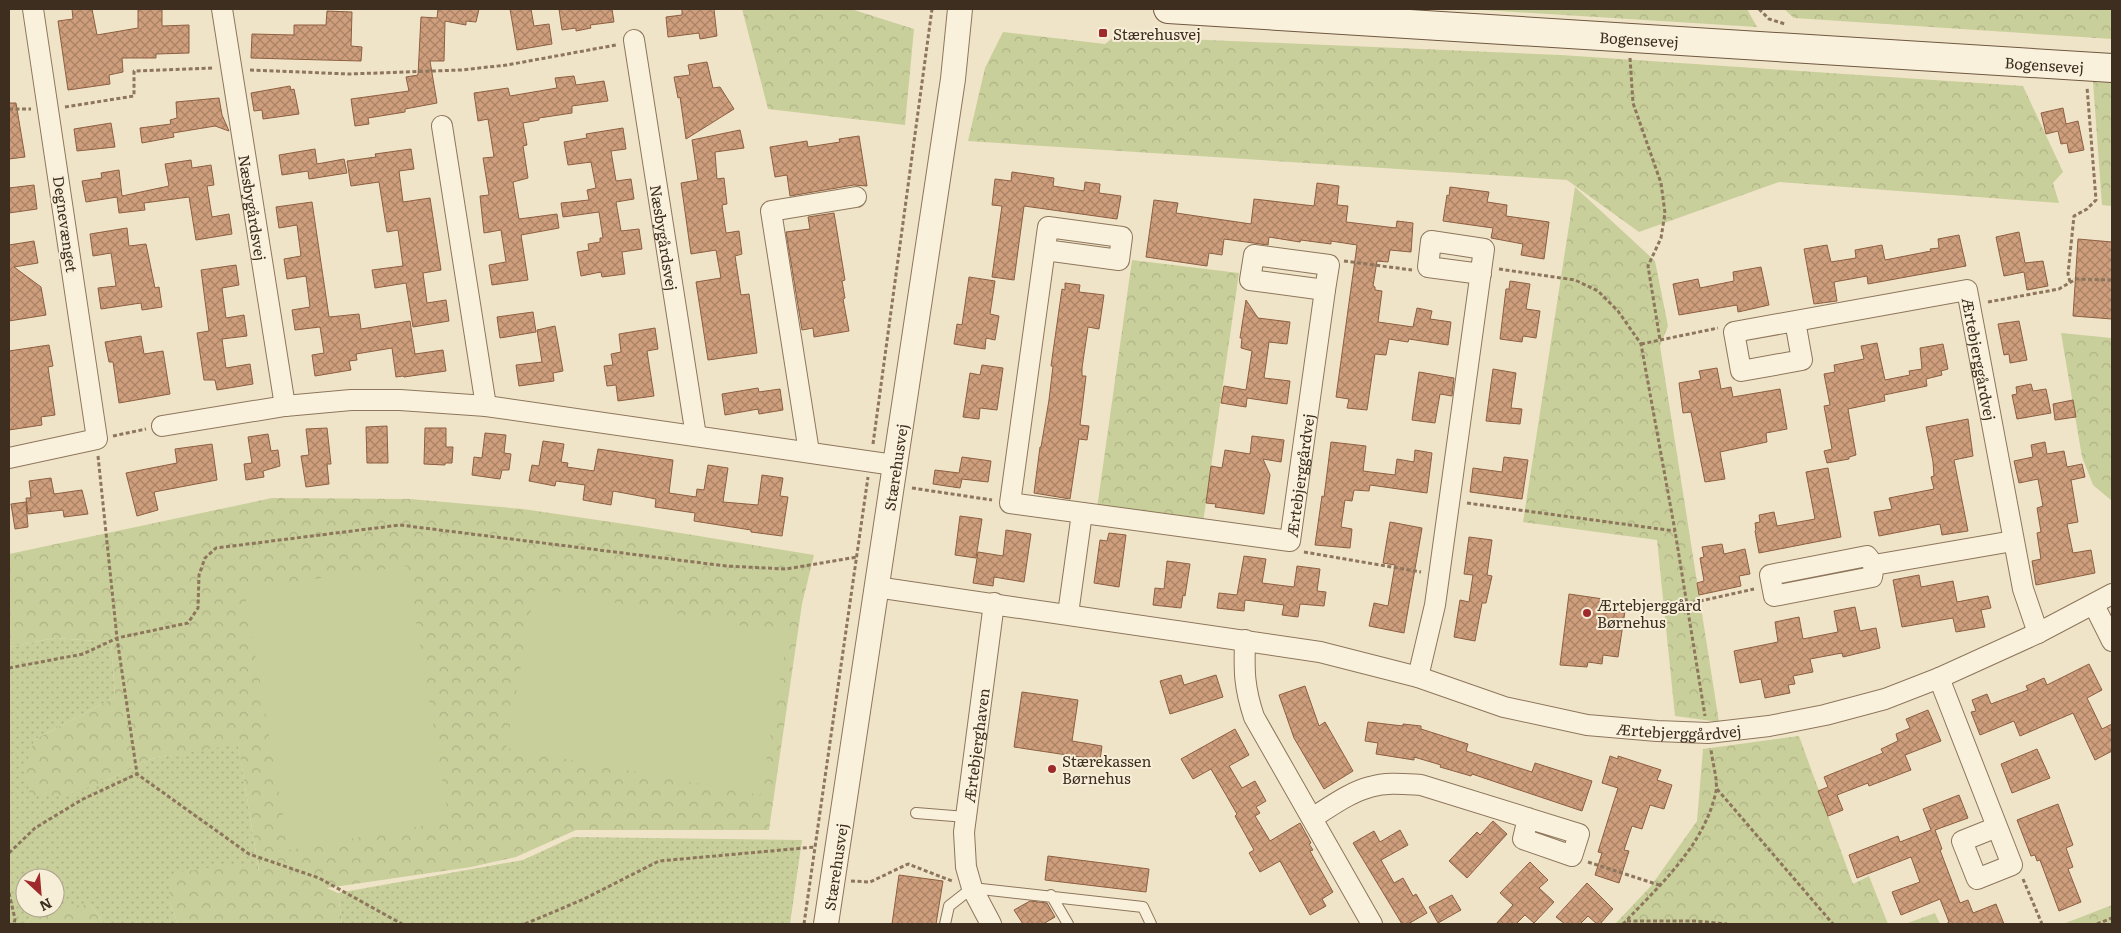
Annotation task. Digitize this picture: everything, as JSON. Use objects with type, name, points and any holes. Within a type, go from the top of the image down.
[{"type":"main road","name":"Bogensevej","points":[[1168,9],[2112,68]]},
{"type":"street","name":"Degnevænget","points":[[33,9],[96,439]]},
{"type":"street","name":"Næsbygårdsvej","points":[[222,9],[285,406]]},
{"type":"street","name":"Stærehusvej","points":[[826,924],[953,79],[960,9]]},
{"type":"street","name":"Næsbygårdsvej","points":[[634,40],[696,436]]},
{"type":"street","points":[[442,126],[486,406]]},
{"type":"street","points":[[809,452],[771,211],[856,197]]},
{"type":"street","points":[[1418,677],[1435,605],[1484,248],[1431,241],[1428,267]]},
{"type":"street","points":[[1010,503],[1045,250]]},
{"type":"street","points":[[1325,290],[1250,280],[1254,255],[1328,265]]},
{"type":"street","name":"Ærtebjerggårdvej","points":[[1010,503],[1290,541],[1328,265]]},
{"type":"street","name":"Ærtebjerggårdvej","points":[[1734,332],[1967,290],[2013,541],[2023,589],[2038,634]]},
{"type":"street","points":[[1734,332],[1740,371],[1802,360],[1795,321]]},
{"type":"street","points":[[162,426],[285,406],[351,400],[400,400],[486,406],[809,452],[893,475]]},
{"type":"street","points":[[9,458],[96,439]]},
{"type":"street","points":[[1068,614],[1082,513]]},
{"type":"street","points":[[1772,585],[1770,575],[1867,556],[1874,565],[2013,541]]},
{"type":"street","name":"Ærtebjerggårdvej","points":[[876,588],[1068,614],[1320,652],[1418,677],[1504,707],[1587,725],[1708,733],[1769,726],[1824,715],[1885,699],[1939,678],[2038,634],[2112,594]]},
{"type":"street","name":"Ærtebjerghaven","points":[[991,924],[972,888],[966,867],[964,832],[994,604]]},
{"type":"street","points":[[2094,605],[2112,641]]},
{"type":"street","points":[[1245,640],[1244,674],[1246,694],[1254,717],[1372,924]]},
{"type":"street","points":[[1939,678],[2012,865],[1977,879],[1962,841],[1997,827]]},
{"type":"street","points":[[1312,818],[1350,795],[1370,787],[1395,783],[1421,785],[1579,834],[1572,856]]},
{"type":"lane","points":[[916,813],[966,817]]},
{"type":"lane","points":[[946,924],[949,906],[972,888],[1051,895],[1143,907],[1151,924]]},
{"type":"lane","points":[[1051,895],[1068,924]]},
{"type":"path","points":[[1629,38],[1633,103],[1661,183],[1665,213],[1661,238],[1648,266],[1660,340]]},
{"type":"path","points":[[9,110],[49,109],[134,96],[134,71],[230,67],[264,72],[349,74],[462,70],[516,63],[612,46],[634,40]]},
{"type":"path","points":[[2070,282],[2068,274],[2074,216],[2096,200],[2085,66]]},
{"type":"path","points":[[1328,265],[1342,260],[1412,270],[1428,267]]},
{"type":"path","points":[[1481,274],[1492,268],[1575,280],[1598,291],[1618,311],[1641,344],[1675,531],[1716,789],[1708,816],[1698,837],[1684,856],[1623,924]]},
{"type":"path","points":[[1970,305],[2059,288],[2076,278],[2112,280]]},
{"type":"path","points":[[1641,344],[1719,328],[1734,332]]},
{"type":"path","points":[[162,426],[96,439],[117,638],[137,774],[249,854],[319,878],[402,924]]},
{"type":"path","points":[[893,475],[1010,503]]},
{"type":"path","points":[[1449,501],[1675,531]]},
{"type":"path","points":[[9,668],[82,654],[117,638],[188,623],[198,608],[199,575],[205,558],[216,548],[400,525],[726,566],[786,569],[857,557]]},
{"type":"path","points":[[1290,541],[1301,551],[1439,576]]},
{"type":"path","points":[[1687,604],[1772,585]]},
{"type":"path","points":[[9,852],[35,828],[83,799],[137,774]]},
{"type":"path","points":[[1716,789],[1832,924]]},
{"type":"path","points":[[525,924],[584,899],[659,861],[815,847]]},
{"type":"path","points":[[1572,856],[1659,885]]},
{"type":"path","points":[[870,882],[908,864],[972,888]]},
{"type":"path","points":[[2012,865],[2022,876],[2042,924]]},
{"type":"path","points":[[9,893],[15,919],[14,924]]},
{"type":"path","points":[[2097,924],[2112,918]]},
{"type":"path","points":[[1626,921],[1696,921],[1727,924]]},
{"type":"green space","points":[[742,9],[851,9],[914,29],[905,125],[768,109]]},
{"type":"green space","points":[[1467,9],[1747,9],[1757,27]]},
{"type":"green space","points":[[1784,9],[2112,9],[2112,39],[1794,18]]},
{"type":"green space","points":[[1003,32],[1105,44],[1115,36],[1561,55],[2023,86],[2063,172],[2053,183],[2059,203],[1779,182],[1639,232],[1567,180],[968,141],[985,68]]},
{"type":"green space","points":[[2093,82],[2112,83],[2112,206],[2102,205]]},
{"type":"green space","points":[[1575,187],[1655,261],[1668,326],[1660,346],[1719,722],[1675,716],[1657,540],[1523,522]]},
{"type":"green space","points":[[1132,260],[1239,273],[1203,523],[1097,508]]},
{"type":"green space","points":[[2061,333],[2112,338],[2112,501],[2093,485],[2082,457]]},
{"type":"green space","points":[[272,498],[410,499],[523,509],[814,555],[802,604],[769,830],[576,830],[516,857],[471,867],[327,888],[338,893],[342,924],[178,924],[169,902],[170,874],[238,863],[259,871],[238,744],[151,759],[106,781],[62,797],[30,795],[25,769],[34,740],[115,697],[111,642],[55,638],[9,647],[9,554]]},
{"type":"green space","points":[[407,566],[449,821],[289,850],[244,589]]},
{"type":"green space","points":[[535,588],[788,634],[760,795],[506,748]]},
{"type":"green space","points":[[55,638],[111,642],[115,697],[34,740],[106,781],[151,759],[238,743],[259,872],[169,902],[178,924],[104,924],[91,905],[65,905],[65,868],[15,868],[15,918],[30,918],[27,924],[9,924],[9,647]]},
{"type":"green space","points":[[1799,736],[1853,884],[1869,876],[1888,924],[1615,924],[1651,886],[1697,821],[1703,749]]},
{"type":"green space","points":[[573,837],[802,840],[790,924],[342,924],[338,893],[523,860]]},
{"type":"green space","points":[[65,905],[91,905],[104,924],[27,924],[30,918],[65,918]]},
{"type":"green space","points":[[2112,905],[2112,924],[2063,924]]},
{"type":"green space","points":[[1935,913],[1940,924],[1905,924]]},
{"type":"building","points":[[72,9],[92,9],[97,35],[138,28],[138,9],[162,9],[162,26],[189,25],[189,53],[156,54],[156,58],[122,58],[123,72],[109,75],[110,84],[68,90],[58,21],[73,19]]},
{"type":"building","points":[[438,9],[479,9],[476,22],[466,21],[466,25],[445,21],[444,61],[430,61],[437,103],[405,109],[405,112],[368,118],[369,124],[355,126],[351,99],[409,91],[406,77],[418,75],[421,17],[437,18]]},
{"type":"building","points":[[510,9],[531,9],[534,26],[549,24],[552,44],[517,50]]},
{"type":"building","points":[[559,9],[612,9],[614,22],[590,25],[591,28],[576,31],[576,28],[562,30]]},
{"type":"building","points":[[682,9],[714,9],[717,36],[700,39],[699,33],[668,37],[666,17],[682,15]]},
{"type":"building","points":[[327,11],[352,12],[351,46],[362,47],[361,61],[251,58],[252,34],[294,35],[294,25],[326,25]]},
{"type":"building","points":[[707,62],[713,88],[720,87],[734,109],[686,139],[680,97],[678,98],[674,77],[690,75],[688,65]]},
{"type":"building","points":[[574,76],[576,85],[604,81],[608,101],[572,106],[572,113],[539,118],[539,120],[523,123],[527,145],[523,146],[528,178],[513,182],[519,219],[557,214],[559,228],[521,235],[528,280],[492,285],[489,265],[506,262],[501,230],[484,233],[480,196],[489,195],[483,158],[494,157],[488,119],[478,121],[474,93],[508,88],[510,96],[557,88],[555,78]]},
{"type":"building","points":[[290,86],[291,90],[294,89],[299,114],[263,119],[262,110],[254,111],[251,93]]},
{"type":"building","points":[[219,98],[222,115],[229,131],[215,126],[173,133],[174,137],[142,143],[140,128],[171,124],[170,120],[177,118],[176,102]]},
{"type":"building","points":[[9,103],[16,103],[25,157],[9,159]]},
{"type":"building","points":[[2063,108],[2066,124],[2078,121],[2084,150],[2069,153],[2067,143],[2061,144],[2058,131],[2046,134],[2041,113]]},
{"type":"building","points":[[111,123],[115,147],[77,151],[74,129]]},
{"type":"building","points":[[623,128],[626,149],[611,151],[616,181],[631,179],[634,199],[616,202],[621,231],[639,229],[642,249],[622,252],[625,274],[602,277],[601,272],[581,276],[577,252],[589,250],[588,244],[600,242],[600,238],[603,238],[599,212],[563,217],[561,203],[589,200],[587,190],[596,188],[591,162],[568,165],[564,142],[587,138],[586,134]]},
{"type":"building","points":[[740,130],[744,148],[715,152],[717,179],[724,178],[727,204],[722,205],[726,233],[739,231],[742,254],[735,256],[741,295],[749,294],[757,353],[708,360],[696,282],[721,278],[716,250],[691,254],[681,183],[698,180],[692,140]]},
{"type":"building","points":[[859,136],[867,186],[854,185],[790,196],[787,175],[775,177],[770,147],[807,141],[808,147],[840,142],[839,139]]},
{"type":"building","points":[[315,149],[317,164],[344,159],[347,173],[309,179],[308,171],[282,175],[279,155]]},
{"type":"building","points":[[411,149],[414,169],[399,171],[403,202],[430,198],[441,270],[423,273],[427,303],[446,300],[449,321],[413,327],[406,283],[375,288],[372,270],[403,266],[398,230],[387,232],[379,182],[351,186],[347,161],[376,157],[375,154]]},
{"type":"building","points":[[191,160],[192,168],[211,165],[214,185],[207,186],[212,217],[229,214],[232,234],[196,240],[189,197],[144,203],[145,210],[119,213],[117,197],[86,202],[82,181],[102,178],[101,173],[119,170],[122,196],[169,186],[165,164]]},
{"type":"building","points":[[1012,172],[1054,178],[1053,186],[1084,191],[1085,182],[1100,184],[1099,193],[1121,196],[1117,219],[1024,206],[1014,280],[992,277],[1002,206],[992,205],[995,179],[1011,181]]},
{"type":"building","points":[[1317,183],[1339,186],[1337,205],[1348,206],[1346,222],[1396,228],[1397,221],[1413,223],[1411,252],[1390,250],[1388,262],[1377,261],[1373,286],[1375,290],[1382,291],[1378,322],[1413,327],[1417,308],[1432,311],[1430,319],[1451,322],[1448,345],[1409,339],[1408,342],[1389,339],[1386,355],[1375,354],[1367,410],[1347,408],[1349,399],[1336,397],[1357,245],[1331,241],[1331,244],[1301,240],[1300,242],[1269,237],[1268,245],[1224,239],[1222,255],[1209,253],[1207,266],[1146,257],[1154,200],[1178,203],[1176,213],[1251,224],[1254,199],[1314,206]]},
{"type":"building","points":[[34,185],[37,209],[9,213],[9,188]]},
{"type":"building","points":[[1450,187],[1489,192],[1487,202],[1507,205],[1506,216],[1549,222],[1544,259],[1521,255],[1523,244],[1491,238],[1493,228],[1443,221]]},
{"type":"building","points":[[312,202],[329,317],[359,314],[361,329],[410,321],[415,354],[443,350],[446,371],[396,377],[392,348],[356,354],[357,360],[349,361],[351,370],[315,376],[312,355],[324,353],[320,327],[295,330],[292,310],[310,307],[306,276],[287,279],[284,259],[301,256],[297,225],[279,228],[276,207]]},
{"type":"building","points":[[834,213],[845,280],[842,281],[845,298],[843,299],[849,331],[814,337],[813,328],[802,330],[786,232],[810,229],[808,217]]},
{"type":"building","points":[[127,228],[129,246],[146,244],[155,288],[159,287],[162,307],[142,310],[141,303],[101,309],[98,288],[116,286],[111,253],[93,256],[90,234]]},
{"type":"building","points":[[2019,232],[2025,263],[2043,261],[2048,286],[2027,290],[2024,272],[2004,276],[1996,237]]},
{"type":"building","points":[[1959,235],[1966,266],[1868,284],[1867,276],[1834,282],[1837,301],[1814,304],[1804,249],[1827,245],[1831,262],[1856,258],[1855,250],[1882,245],[1885,260],[1931,251],[1930,249],[1939,248],[1938,239]]},
{"type":"building","points":[[2078,239],[2112,242],[2112,319],[2073,316]]},
{"type":"building","points":[[34,241],[38,263],[14,267],[41,287],[46,315],[9,321],[9,245]]},
{"type":"building","points":[[236,265],[239,285],[222,288],[226,318],[244,315],[247,336],[222,339],[226,368],[250,364],[253,384],[217,390],[215,380],[204,380],[197,333],[209,331],[201,270]]},
{"type":"building","points":[[1761,267],[1769,305],[1738,312],[1737,305],[1679,315],[1673,284],[1698,279],[1700,288],[1734,281],[1733,272]]},
{"type":"building","points":[[969,277],[995,281],[990,314],[999,316],[995,340],[986,338],[985,349],[954,344],[957,324],[962,325]]},
{"type":"building","points":[[1510,281],[1530,284],[1526,309],[1540,311],[1536,338],[1523,336],[1522,342],[1500,339],[1506,289],[1509,289]]},
{"type":"building","points":[[1065,283],[1080,285],[1079,292],[1104,295],[1099,329],[1088,327],[1082,368],[1082,376],[1086,376],[1080,425],[1089,426],[1087,440],[1079,439],[1070,499],[1034,493],[1049,400],[1053,366],[1051,366],[1062,289],[1065,290]]},
{"type":"building","points":[[1246,300],[1258,318],[1290,322],[1287,344],[1269,342],[1264,378],[1290,381],[1287,404],[1247,398],[1246,407],[1221,403],[1224,386],[1246,390],[1252,351],[1241,348],[1242,338],[1240,338]]},
{"type":"building","points":[[533,312],[536,332],[500,338],[497,317]]},
{"type":"building","points":[[2019,321],[2027,360],[2010,363],[2009,354],[2004,355],[1998,324]]},
{"type":"building","points":[[555,326],[563,371],[553,373],[554,381],[519,386],[516,365],[542,362],[537,330]]},
{"type":"building","points":[[655,328],[658,349],[647,351],[654,396],[618,401],[616,385],[607,386],[604,366],[613,365],[611,354],[621,352],[619,334]]},
{"type":"building","points":[[141,336],[144,354],[163,351],[170,394],[119,403],[113,362],[109,362],[105,342]]},
{"type":"building","points":[[1877,343],[1885,380],[1910,375],[1909,371],[1922,369],[1920,348],[1943,344],[1948,369],[1941,371],[1942,375],[1926,379],[1927,386],[1884,395],[1885,401],[1848,409],[1856,455],[1849,457],[1849,459],[1827,463],[1824,451],[1832,449],[1824,406],[1830,405],[1824,374],[1835,372],[1834,365],[1864,359],[1861,346]]},
{"type":"building","points":[[49,345],[53,366],[48,367],[55,415],[41,417],[42,425],[9,430],[9,351]]},
{"type":"building","points":[[982,365],[1003,368],[997,410],[980,408],[979,419],[963,417],[970,373],[980,375]]},
{"type":"building","points":[[1717,368],[1721,389],[1731,387],[1733,397],[1780,389],[1787,429],[1766,433],[1767,442],[1720,452],[1725,479],[1705,482],[1691,412],[1683,413],[1679,383],[1701,379],[1699,371]]},
{"type":"building","points":[[1493,369],[1516,373],[1511,408],[1522,409],[1520,424],[1486,421]]},
{"type":"building","points":[[1419,372],[1454,378],[1452,396],[1440,394],[1435,423],[1412,420]]},
{"type":"building","points":[[2031,384],[2033,391],[2046,389],[2051,413],[2017,419],[2012,395],[2017,394],[2016,387]]},
{"type":"building","points":[[758,388],[759,392],[780,389],[783,410],[759,414],[758,409],[725,415],[722,394]]},
{"type":"building","points":[[2073,400],[2076,417],[2055,420],[2053,404]]},
{"type":"building","points":[[1968,419],[1973,456],[1954,460],[1968,531],[1942,535],[1940,524],[1879,536],[1874,512],[1892,509],[1889,498],[1934,489],[1931,477],[1934,476],[1933,462],[1926,427]]},
{"type":"building","points":[[387,426],[388,463],[367,463],[366,427]]},
{"type":"building","points":[[327,428],[331,464],[327,464],[329,484],[306,487],[301,456],[309,455],[306,429]]},
{"type":"building","points":[[425,428],[446,428],[446,447],[453,447],[452,463],[445,463],[445,465],[424,464]]},
{"type":"building","points":[[485,433],[506,435],[504,453],[511,454],[509,470],[502,470],[500,479],[472,475],[474,457],[482,458]]},
{"type":"building","points":[[268,434],[271,451],[278,450],[280,466],[263,471],[264,477],[246,480],[244,464],[252,463],[248,437]]},
{"type":"building","points":[[1252,436],[1284,440],[1281,462],[1263,459],[1270,475],[1264,514],[1215,507],[1216,504],[1206,503],[1211,466],[1222,468],[1225,450],[1250,454]]},
{"type":"building","points":[[543,441],[564,444],[561,462],[568,463],[567,467],[594,471],[598,449],[673,460],[669,493],[696,497],[697,489],[704,490],[708,465],[728,468],[723,502],[758,505],[762,475],[783,478],[780,496],[788,497],[782,536],[694,521],[695,513],[655,507],[656,499],[613,491],[611,505],[583,500],[585,485],[556,481],[555,486],[529,481],[532,465],[539,466]]},
{"type":"building","points":[[1331,442],[1366,446],[1363,471],[1395,475],[1397,459],[1414,462],[1415,450],[1432,453],[1427,493],[1370,485],[1369,491],[1354,490],[1352,501],[1345,500],[1341,527],[1352,529],[1350,548],[1315,545],[1322,496],[1324,497]]},
{"type":"building","points":[[2045,442],[2047,454],[2064,451],[2067,467],[2082,464],[2085,477],[2071,480],[2078,522],[2067,524],[2073,553],[2091,550],[2095,573],[2036,585],[2032,561],[2041,559],[2037,533],[2041,532],[2037,508],[2043,506],[2038,479],[2019,483],[2014,461],[2033,457],[2031,445]]},
{"type":"building","points":[[212,444],[217,480],[154,492],[158,510],[137,516],[126,473],[177,463],[175,449]]},
{"type":"building","points":[[962,457],[991,461],[988,482],[962,479],[960,488],[933,484],[935,470],[959,473]]},
{"type":"building","points":[[1504,457],[1528,460],[1522,499],[1470,492],[1473,468],[1502,472]]},
{"type":"building","points":[[1828,468],[1841,537],[1759,553],[1755,523],[1760,522],[1759,515],[1774,512],[1777,526],[1815,519],[1806,472]]},
{"type":"building","points":[[51,478],[54,494],[82,490],[88,514],[64,517],[63,510],[28,514],[26,498],[31,498],[29,481]]},
{"type":"building","points":[[26,502],[28,527],[15,529],[11,504]]},
{"type":"building","points":[[960,516],[982,519],[976,558],[955,555]]},
{"type":"building","points":[[1390,522],[1422,528],[1404,633],[1369,626],[1374,603],[1388,606],[1395,565],[1383,563]]},
{"type":"building","points":[[1006,530],[1031,534],[1024,582],[994,577],[993,586],[973,583],[978,552],[1003,556]]},
{"type":"building","points":[[1109,533],[1126,535],[1119,587],[1094,583],[1100,540],[1107,541]]},
{"type":"building","points":[[1469,537],[1492,540],[1487,575],[1492,576],[1486,603],[1482,603],[1475,641],[1454,637],[1460,600],[1469,602],[1473,575],[1464,574]]},
{"type":"building","points":[[1722,544],[1724,554],[1745,549],[1750,574],[1739,576],[1741,586],[1699,595],[1697,583],[1704,581],[1700,558],[1704,557],[1702,547]]},
{"type":"building","points":[[1244,556],[1266,559],[1262,583],[1294,587],[1297,566],[1320,569],[1317,591],[1326,592],[1324,606],[1300,604],[1298,617],[1282,615],[1284,605],[1245,600],[1244,611],[1217,608],[1219,593],[1237,595]]},
{"type":"building","points":[[1167,561],[1190,564],[1185,596],[1183,595],[1181,608],[1153,605],[1155,588],[1164,589]]},
{"type":"building","points":[[1919,575],[1921,587],[1953,581],[1957,602],[1988,596],[1991,608],[1981,610],[1985,627],[1956,632],[1953,618],[1902,627],[1893,580]]},
{"type":"building","points":[[1569,594],[1610,600],[1609,609],[1625,611],[1618,657],[1603,655],[1602,664],[1588,662],[1587,667],[1560,665]]},
{"type":"building","points":[[1855,607],[1860,631],[1876,628],[1880,648],[1843,657],[1842,653],[1810,659],[1813,672],[1793,676],[1795,684],[1788,685],[1790,693],[1765,698],[1761,679],[1740,683],[1734,651],[1778,642],[1775,622],[1799,617],[1803,639],[1838,632],[1834,611]]},
{"type":"building","points":[[2089,664],[2102,690],[2087,698],[2102,729],[2112,724],[2112,751],[2095,760],[2073,713],[2020,736],[2014,721],[1980,735],[1971,712],[1976,711],[1972,700],[1987,694],[1991,704],[2028,690],[2026,686],[2044,678],[2047,685]]},
{"type":"building","points":[[1181,675],[1184,685],[1216,675],[1223,697],[1170,714],[1160,681]]},
{"type":"building","points":[[1305,686],[1319,726],[1325,722],[1353,771],[1324,789],[1294,738],[1279,695]]},
{"type":"building","points":[[1022,692],[1078,700],[1072,741],[1102,746],[1100,760],[1014,747]]},
{"type":"building","points":[[1928,710],[1941,741],[1905,755],[1911,770],[1869,786],[1868,783],[1837,795],[1843,810],[1828,816],[1818,791],[1828,787],[1824,777],[1883,753],[1881,749],[1898,741],[1896,734],[1910,728],[1906,719]]},
{"type":"building","points":[[1368,722],[1421,726],[1421,729],[1468,744],[1466,751],[1532,772],[1535,763],[1592,781],[1582,811],[1472,774],[1471,776],[1440,767],[1441,765],[1414,757],[1414,760],[1376,754],[1378,743],[1365,741]]},
{"type":"building","points":[[1235,729],[1249,755],[1229,766],[1242,788],[1255,781],[1266,801],[1256,807],[1260,813],[1255,816],[1270,841],[1300,823],[1311,843],[1309,844],[1313,850],[1310,851],[1333,892],[1322,899],[1326,906],[1310,915],[1280,861],[1260,872],[1249,853],[1254,850],[1235,816],[1237,814],[1211,769],[1193,779],[1181,759]]},
{"type":"building","points":[[2037,749],[2050,778],[2012,793],[2001,764]]},
{"type":"building","points":[[1610,756],[1618,759],[1618,756],[1661,770],[1657,780],[1672,785],[1664,809],[1650,805],[1642,829],[1632,826],[1624,850],[1629,851],[1619,883],[1595,875],[1602,853],[1598,852],[1618,788],[1602,783]]},
{"type":"building","points":[[1959,795],[1968,818],[1935,830],[1942,849],[1940,850],[1960,903],[1968,900],[1973,913],[1996,904],[2004,924],[1946,924],[1949,922],[1940,899],[1901,915],[1892,892],[1920,882],[1911,857],[1857,878],[1849,855],[1898,836],[1900,842],[1931,830],[1923,809]]},
{"type":"building","points":[[2058,804],[2073,845],[2066,848],[2073,867],[2068,869],[2081,902],[2059,911],[2040,860],[2037,861],[2035,855],[2031,856],[2017,820]]},
{"type":"building","points":[[1493,821],[1507,834],[1467,878],[1449,861],[1477,832],[1480,835]]},
{"type":"building","points":[[1400,830],[1408,845],[1381,860],[1394,883],[1403,878],[1413,896],[1416,894],[1427,913],[1408,924],[1402,924],[1353,843],[1374,831],[1380,842]]},
{"type":"building","points":[[1048,856],[1149,869],[1146,892],[1045,880]]},
{"type":"building","points":[[1530,862],[1548,880],[1539,888],[1554,902],[1534,923],[1525,915],[1516,924],[1496,924],[1513,905],[1500,893]]},
{"type":"building","points":[[899,875],[943,881],[936,924],[892,924]]},
{"type":"building","points":[[1587,883],[1613,909],[1600,924],[1597,924],[1588,916],[1580,924],[1565,924],[1556,917]]},
{"type":"building","points":[[1452,895],[1461,910],[1438,923],[1429,907]]},
{"type":"building","points":[[1030,901],[1047,903],[1055,917],[1043,924],[1023,924],[1014,910]]},
{"type":"place","name":"Stærehusvej","points":[[1103,33]]},
{"type":"place","name":"Ærtebjerggård Børnehus","points":[[1587,613]]},
{"type":"place","name":"Stærekassen Børnehus","points":[[1052,769]]}]
